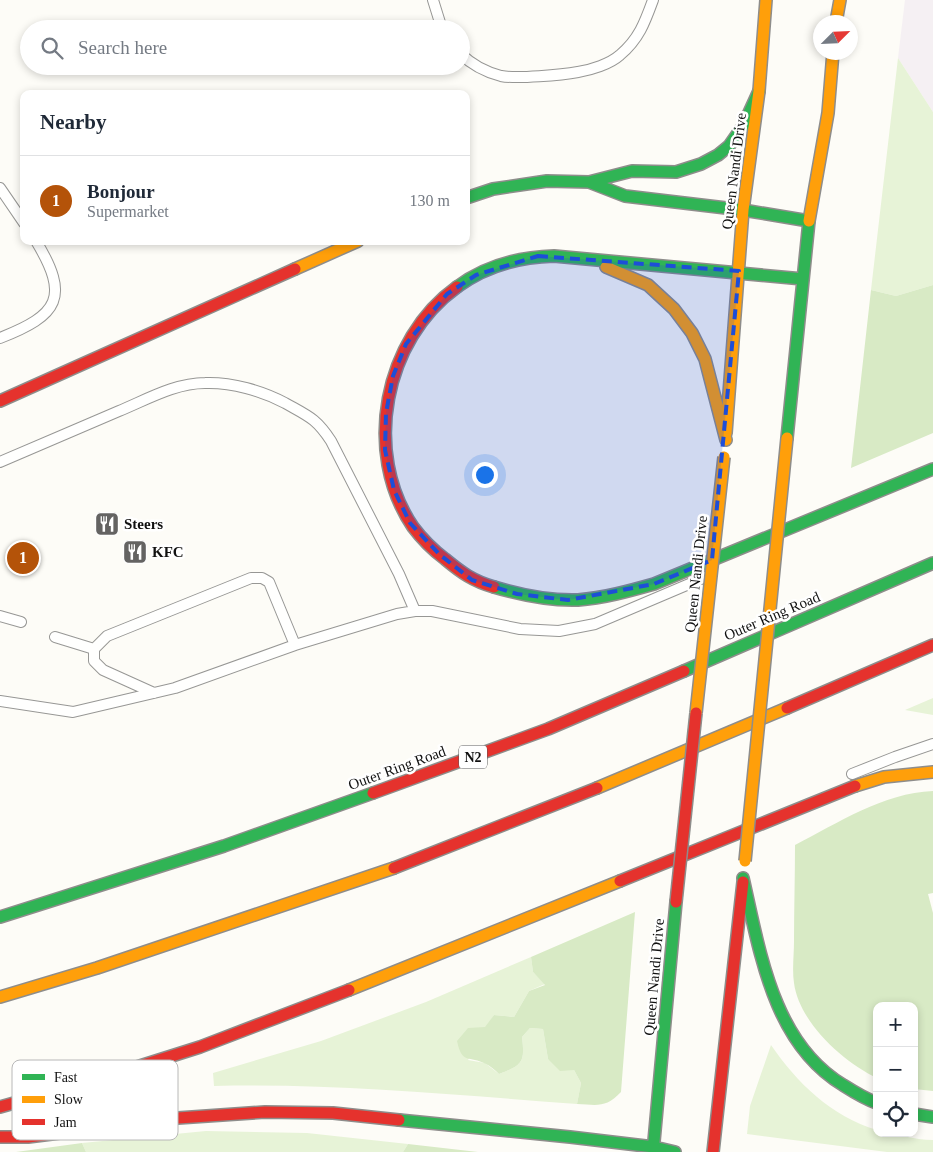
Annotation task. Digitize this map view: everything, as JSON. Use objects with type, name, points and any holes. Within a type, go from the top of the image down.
[{"type":"main road","name":"Queen Nandi Drive","points":[[653,1150],[676,902],[726,440],[743,210],[759,91],[766,0]]},
{"type":"main road","points":[[837,15],[840,0]]},
{"type":"main road","points":[[713,1152],[745,861],[808,221],[828,112],[832,60]]},
{"type":"main road","points":[[470,197],[493,189],[547,181],[589,182],[632,171],[676,172],[702,164],[729,146],[743,126],[759,91]]},
{"type":"main road","points":[[589,182],[625,196],[743,210],[808,221]]},
{"type":"main road","points":[[0,401],[349,245]]},
{"type":"main road","points":[[803,279],[739,271],[538,256],[510,262],[476,275],[447,294],[425,317],[406,344],[393,376],[386,413],[385,450],[394,490],[410,523],[438,554],[472,580],[517,594],[568,600],[612,595],[654,584],[933,468]]},
{"type":"main road","points":[[584,258],[648,285],[674,309],[692,333],[706,359],[726,440]]},
{"type":"main road","name":"Outer Ring Road","points":[[0,917],[224,846],[539,732],[933,563]]},
{"type":"main road","points":[[0,997],[97,968],[404,864],[641,771],[933,645]]},
{"type":"main road","points":[[159,1060],[200,1047],[374,980],[755,826],[884,777],[933,772]]},
{"type":"main road","points":[[743,878],[767,971],[782,1018],[804,1052],[826,1075],[868,1101],[873,1102]]},
{"type":"main road","points":[[178,1118],[265,1112],[333,1113],[570,1137],[675,1152]]},
{"type":"main road","points":[[918,1114],[933,1116]]},
{"type":"main road","points":[[570,1137],[595,1152]]},
{"type":"lane","points":[[433,0],[439,20]]},
{"type":"lane","points":[[470,63],[503,76],[578,72],[599,66],[619,57],[632,44],[644,26],[653,0]]},
{"type":"lane","points":[[0,188],[20,217]]},
{"type":"lane","points":[[0,338],[13,333],[42,316],[50,309],[54,301],[56,294],[54,275],[38,245]]},
{"type":"lane","points":[[0,462],[182,386],[205,383],[237,386],[269,394],[310,416],[321,426],[331,441],[399,574],[415,611]]},
{"type":"lane","points":[[826,525],[933,473]]},
{"type":"lane","points":[[764,553],[791,542]]},
{"type":"lane","points":[[0,701],[73,712],[154,693],[203,679],[296,645],[397,614],[415,611],[432,611],[520,629],[568,630],[596,624],[720,572]]},
{"type":"lane","points":[[154,693],[103,670],[94,661],[94,650],[107,636],[231,585],[257,577],[266,580],[272,588],[296,645]]},
{"type":"lane","points":[[0,616],[21,622]]},
{"type":"lane","points":[[56,637],[94,650]]},
{"type":"lane","points":[[755,826],[834,783],[894,757],[933,744]]},
{"type":"highlighted area","points":[[538,256],[739,271],[712,560],[654,584],[568,600],[517,594],[472,580],[439,554],[410,523],[394,490],[385,450],[386,413],[393,376],[406,344],[447,294],[476,275]]},
{"type":"shaded area","points":[[905,0],[933,0],[933,112],[898,58]]},
{"type":"green space","points":[[898,58],[933,112],[933,285],[896,296],[871,290]]},
{"type":"green space","points":[[933,285],[933,433],[851,468],[871,290],[896,296]]},
{"type":"green space","points":[[933,698],[933,715],[905,710]]},
{"type":"green space","points":[[933,791],[933,893],[928,894],[933,913],[933,1091],[918,1089],[918,1002],[873,1002],[873,1076],[850,1062],[813,1026],[798,998],[793,968],[795,845],[861,810],[896,797]]},
{"type":"green space","points":[[635,912],[621,1092],[616,1097],[611,1101],[601,1104],[577,1104],[581,1083],[574,1070],[560,1071],[548,1059],[543,1029],[530,1028],[522,1037],[523,1052],[521,1062],[499,1074],[486,1064],[467,1058],[461,1053],[457,1041],[468,1028],[485,1027],[494,1015],[514,1017],[529,991],[545,985],[533,972],[531,957]]},
{"type":"green space","points":[[531,957],[533,972],[545,984],[529,991],[514,1017],[494,1015],[468,1060],[485,1063],[499,1074],[507,1071],[521,1062],[523,1052],[522,1037],[530,1028],[543,1029],[548,1059],[574,1070],[581,1083],[577,1104],[350,1088],[214,1086],[213,1073],[321,1041],[426,1002]]},
{"type":"green space","points":[[771,1045],[792,1072],[816,1096],[845,1116],[873,1129],[873,1137],[908,1137],[933,1140],[933,1152],[887,1152],[747,1134],[750,1106]]},
{"type":"green space","points":[[206,1131],[307,1133],[408,1144],[403,1152],[86,1152],[82,1143],[113,1140],[178,1140],[178,1134]]},
{"type":"green space","points":[[82,1143],[86,1152],[16,1152]]},
{"type":"green space","points":[[408,1144],[478,1152],[403,1152]]},
{"type":"traffic: fast","points":[[470,197],[493,189],[547,181],[589,182],[632,171],[676,172],[701,164],[718,155],[729,146],[743,126],[759,91]]},
{"type":"traffic: fast","points":[[589,182],[625,196],[743,210],[809,221]]},
{"type":"traffic: fast","points":[[787,438],[809,221]]},
{"type":"traffic: fast","points":[[457,287],[479,273],[503,264],[528,258],[554,256],[803,279]]},
{"type":"traffic: fast","points":[[494,587],[536,597],[578,600],[597,598],[654,584],[933,469]]},
{"type":"traffic: fast","points":[[684,671],[933,563]]},
{"type":"traffic: fast","points":[[0,917],[224,846],[373,793]]},
{"type":"traffic: fast","points":[[743,878],[764,965],[773,994],[785,1021],[800,1045],[819,1067],[843,1085],[873,1101]]},
{"type":"traffic: fast","points":[[653,1152],[676,902]]},
{"type":"traffic: fast","points":[[918,1115],[933,1117]]},
{"type":"traffic: fast","points":[[399,1120],[570,1137],[654,1147],[675,1152]]},
{"type":"traffic: slow","points":[[726,433],[743,210],[759,91],[766,0]]},
{"type":"traffic: slow","points":[[837,15],[840,0]]},
{"type":"traffic: slow","points":[[809,221],[828,113],[832,60]]},
{"type":"traffic: slow","points":[[295,269],[349,245]]},
{"type":"traffic: slow","points":[[606,267],[648,285],[674,309],[692,333],[705,359],[726,440]]},
{"type":"traffic: slow","points":[[745,861],[787,438]]},
{"type":"traffic: slow","points":[[696,713],[724,457]]},
{"type":"traffic: slow","points":[[597,788],[787,708]]},
{"type":"traffic: slow","points":[[855,786],[884,777],[933,772]]},
{"type":"traffic: slow","points":[[0,997],[97,968],[394,868]]},
{"type":"traffic: slow","points":[[349,990],[620,881]]},
{"type":"traffic: jam","points":[[0,401],[295,269]]},
{"type":"traffic: jam","points":[[457,287],[432,309],[412,336],[398,366],[388,398],[385,432],[388,465],[397,497],[420,536],[436,552],[462,572],[494,587]]},
{"type":"traffic: jam","points":[[787,708],[933,645]]},
{"type":"traffic: jam","points":[[373,793],[548,729],[684,671]]},
{"type":"traffic: jam","points":[[676,902],[696,713]]},
{"type":"traffic: jam","points":[[620,881],[855,786]]},
{"type":"traffic: jam","points":[[394,868],[597,788]]},
{"type":"traffic: jam","points":[[713,1152],[743,882]]},
{"type":"traffic: jam","points":[[159,1060],[200,1047],[349,990]]},
{"type":"traffic: jam","points":[[0,1107],[12,1104]]},
{"type":"traffic: jam","points":[[178,1118],[265,1112],[333,1113],[399,1120]]},
{"type":"traffic: jam","points":[[0,1137],[12,1137]]},
{"type":"place","name":"Steers","points":[[107,524]]},
{"type":"place","name":"KFC","points":[[135,552]]},
{"type":"place","name":"Bonjour","points":[[23,558]]}]
